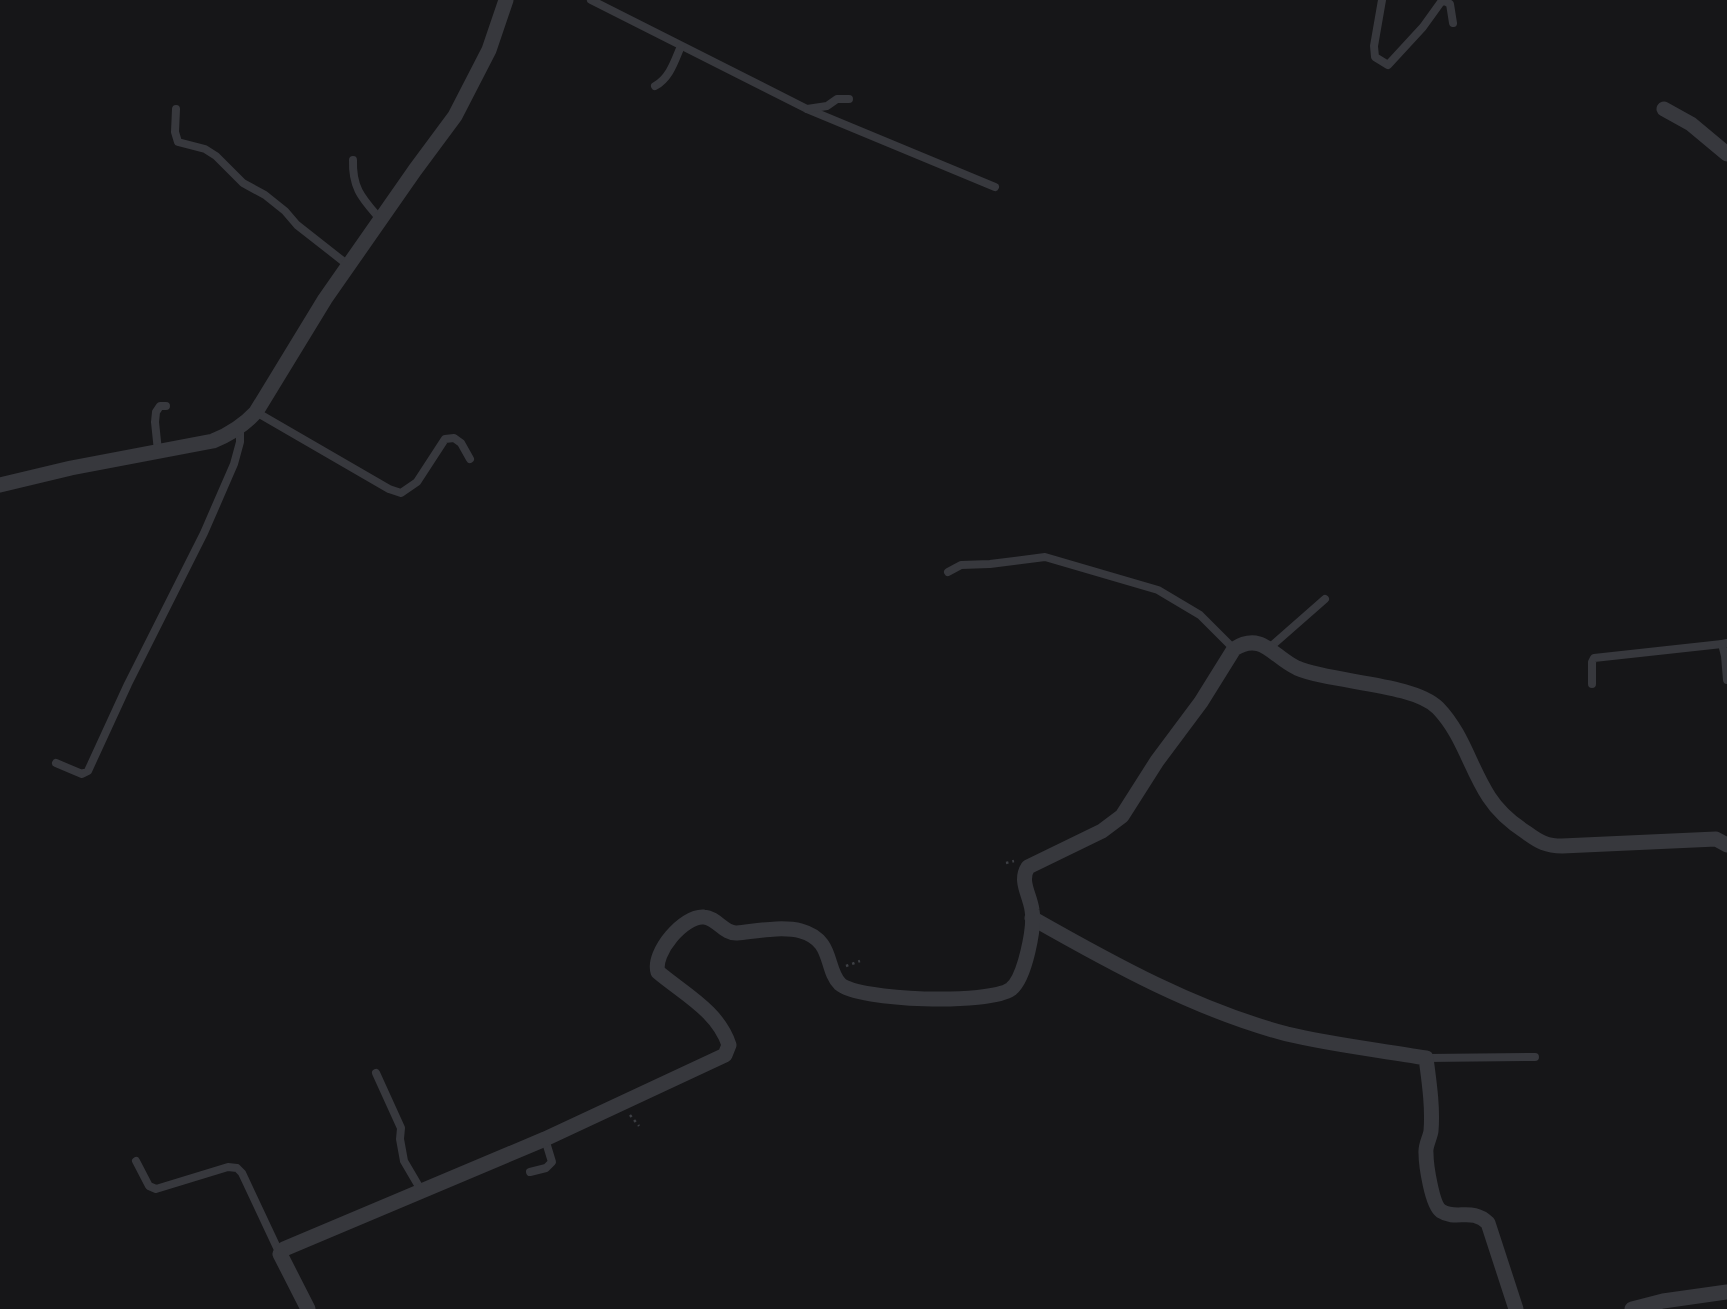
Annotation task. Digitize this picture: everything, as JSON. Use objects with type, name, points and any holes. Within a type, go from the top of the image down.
[{"type":"street","points":[[0,485],[213,441],[240,428],[256,412],[325,299],[455,116],[489,50],[506,0]]},
{"type":"street","points":[[1664,109],[1691,124],[1727,154]]},
{"type":"street","points":[[308,1309],[280,1254],[284,1249],[304,1238],[545,1139],[673,1080],[720,1057],[728,1050],[726,1039],[714,1018],[658,972],[656,967],[658,956],[667,941],[693,919],[710,918],[735,934],[793,930],[808,934],[826,950],[835,977],[848,988],[862,992],[956,1000],[998,995],[1011,988],[1018,980],[1028,955],[1033,912],[1024,881],[1024,873],[1028,867],[1102,831],[1122,816],[1161,755],[1201,702],[1234,650],[1241,645],[1254,642],[1297,668],[1405,692],[1430,701],[1451,723],[1462,740],[1490,800],[1516,826],[1540,843],[1550,846],[1562,846],[1716,838],[1726,841]]},
{"type":"street","points":[[1032,918],[1122,970],[1214,1009],[1287,1034],[1426,1058],[1431,1131],[1425,1151],[1434,1204],[1440,1211],[1448,1214],[1473,1214],[1482,1217],[1488,1223],[1516,1309]]},
{"type":"street","points":[[1632,1309],[1663,1301],[1727,1292]]},
{"type":"lane","points":[[591,0],[807,109],[995,187]]},
{"type":"lane","points":[[1382,0],[1374,46],[1376,57],[1388,65],[1423,27],[1441,2],[1445,1],[1450,4],[1452,23]]},
{"type":"lane","points":[[655,86],[664,80],[670,71],[681,46]]},
{"type":"lane","points":[[807,109],[827,106],[837,98],[849,99]]},
{"type":"lane","points":[[176,109],[175,132],[178,142],[205,149],[216,156],[243,183],[265,195],[285,211],[297,225],[348,265]]},
{"type":"lane","points":[[353,160],[355,186],[380,219]]},
{"type":"lane","points":[[158,451],[156,412],[160,406],[166,406]]},
{"type":"lane","points":[[256,412],[388,490],[402,494],[417,482],[445,439],[454,438],[461,443],[470,459]]},
{"type":"lane","points":[[56,763],[82,774],[88,771],[128,684],[204,534],[234,464],[240,442],[240,428]]},
{"type":"lane","points":[[948,572],[961,565],[990,564],[1045,557],[1158,590],[1200,616],[1234,650]]},
{"type":"lane","points":[[1268,649],[1325,599]]},
{"type":"lane","points":[[1592,684],[1592,662],[1594,658],[1724,644],[1727,680]]},
{"type":"lane","points":[[1426,1058],[1535,1057]]},
{"type":"lane","points":[[376,1073],[401,1128],[400,1139],[404,1161],[421,1190]]},
{"type":"lane","points":[[530,1172],[546,1168],[552,1162],[545,1139]]},
{"type":"lane","points":[[136,1161],[149,1186],[156,1189],[228,1167],[237,1168],[242,1173],[280,1254]]}]
